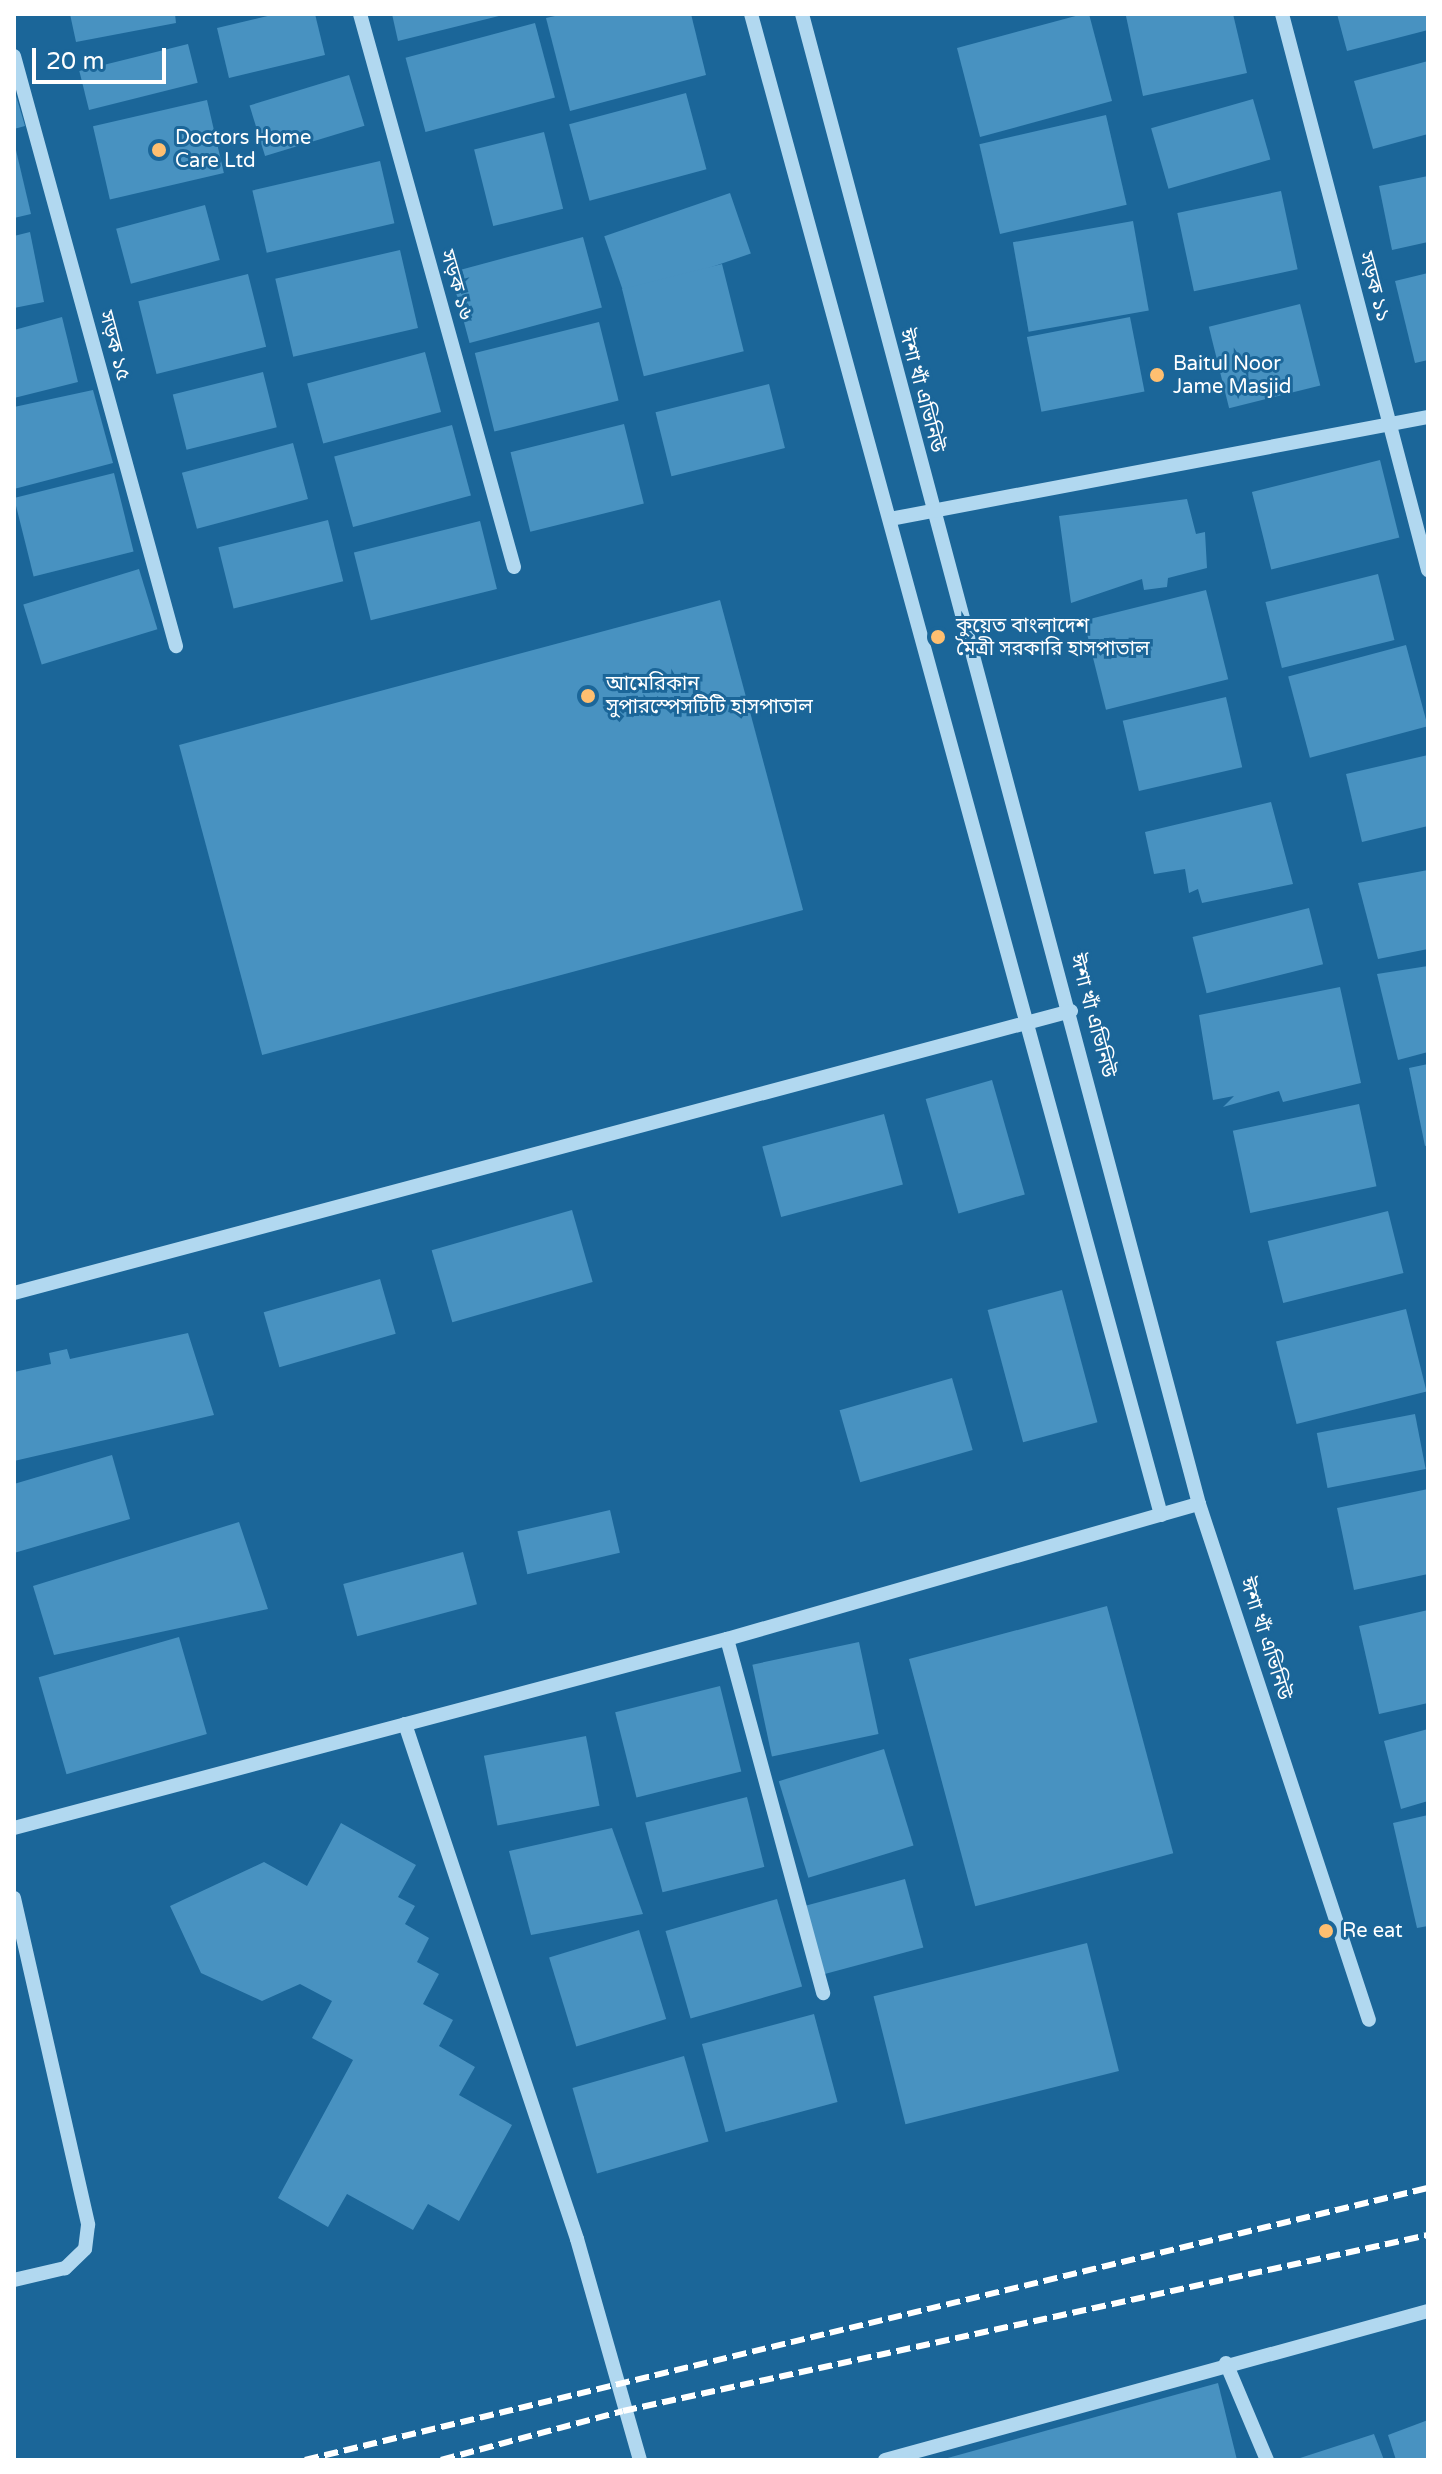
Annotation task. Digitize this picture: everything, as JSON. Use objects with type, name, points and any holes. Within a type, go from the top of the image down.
[{"type":"street","name":"সড়ক ১৬","points":[[360,14],[514,567]]},
{"type":"street","points":[[751,14],[1161,1515]]},
{"type":"street","name":"ঈশা খাঁ এভিনিউ","points":[[802,14],[932,511],[1071,1011],[1199,1504],[1369,2020]]},
{"type":"street","name":"সড়ক ১১","points":[[1282,14],[1428,570]]},
{"type":"street","name":"সড়ক ১৫","points":[[14,56],[176,646]]},
{"type":"street","points":[[890,519],[1428,417]]},
{"type":"street","points":[[14,1293],[1071,1011]]},
{"type":"street","points":[[14,1828],[727,1639],[1199,1504]]},
{"type":"street","points":[[727,1639],[823,1993]]},
{"type":"street","points":[[405,1724],[577,2239],[640,2460]]},
{"type":"street","points":[[14,1898],[88,2225],[85,2249],[65,2268],[14,2280]]},
{"type":"street","points":[[885,2460],[1226,2363],[1428,2311]]},
{"type":"street","points":[[1226,2363],[1267,2460]]},
{"type":"building","points":[[70,14],[175,14],[176,23],[76,42]]},
{"type":"building","points":[[276,14],[315,14],[325,55],[229,78],[217,28]]},
{"type":"building","points":[[392,14],[503,14],[503,15],[398,41]]},
{"type":"building","points":[[564,14],[691,14],[706,75],[570,111],[546,18]]},
{"type":"building","points":[[1089,14],[1112,101],[980,137],[957,48]]},
{"type":"building","points":[[1233,14],[1247,73],[1143,96],[1126,16]]},
{"type":"building","points":[[1337,14],[1428,14],[1428,30],[1347,51]]},
{"type":"building","points":[[535,23],[555,97],[425,132],[406,58]]},
{"type":"building","points":[[188,44],[198,83],[89,110],[79,71]]},
{"type":"building","points":[[1428,61],[1428,134],[1373,149],[1354,81]]},
{"type":"building","points":[[349,75],[364,126],[265,156],[250,105]]},
{"type":"building","points":[[14,89],[25,126],[14,129]]},
{"type":"building","points":[[686,93],[706,169],[590,201],[569,124]]},
{"type":"building","points":[[1253,99],[1270,160],[1168,189],[1151,128]]},
{"type":"building","name":"Doctors Home Care Ltd","points":[[207,100],[224,173],[110,199],[93,126]]},
{"type":"building","points":[[1106,115],[1127,205],[1000,234],[979,144]]},
{"type":"building","points":[[544,132],[563,209],[493,226],[474,149]]},
{"type":"building","points":[[14,147],[31,214],[14,218]]},
{"type":"building","points":[[380,161],[394,223],[267,253],[252,190]]},
{"type":"building","points":[[1428,176],[1428,242],[1392,250],[1379,186]]},
{"type":"building","points":[[1281,191],[1298,269],[1194,291],[1177,213]]},
{"type":"building","points":[[730,193],[751,254],[625,297],[604,236]]},
{"type":"building","points":[[205,205],[220,260],[131,284],[116,229]]},
{"type":"building","points":[[1133,221],[1149,311],[1029,332],[1013,242]]},
{"type":"building","points":[[30,232],[44,302],[14,308],[14,236]]},
{"type":"building","points":[[583,237],[602,308],[470,343],[451,272]]},
{"type":"building","points":[[400,250],[418,328],[293,357],[275,279]]},
{"type":"building","points":[[722,264],[744,351],[644,376],[622,289]]},
{"type":"building","points":[[1428,273],[1428,360],[1415,363],[1395,281]]},
{"type":"building","points":[[248,274],[266,347],[157,374],[138,301]]},
{"type":"building","points":[[1300,304],[1320,386],[1229,408],[1209,327]]},
{"type":"building","points":[[62,317],[78,382],[14,398],[14,330]]},
{"type":"building","points":[[1130,317],[1145,392],[1041,412],[1027,337]]},
{"type":"building","points":[[599,322],[619,401],[494,432],[475,353]]},
{"type":"building","points":[[425,352],[441,412],[323,443],[307,384]]},
{"type":"building","points":[[263,372],[277,427],[187,450],[173,394]]},
{"type":"building","points":[[769,384],[785,448],[671,476],[655,412]]},
{"type":"building","points":[[93,390],[113,463],[14,489],[14,407]]},
{"type":"building","points":[[624,424],[644,504],[530,532],[510,452]]},
{"type":"building","points":[[452,425],[471,496],[353,527],[334,457]]},
{"type":"building","points":[[293,443],[308,499],[197,529],[182,473]]},
{"type":"building","points":[[1380,460],[1399,538],[1271,570],[1252,492]]},
{"type":"building","points":[[114,473],[134,552],[34,577],[14,498]]},
{"type":"building","points":[[1187,499],[1196,534],[1205,532],[1207,568],[1168,578],[1167,587],[1144,590],[1142,579],[1071,603],[1059,516]]},
{"type":"building","points":[[328,520],[343,581],[234,608],[218,547]]},
{"type":"building","points":[[480,521],[497,589],[371,620],[354,552]]},
{"type":"building","points":[[139,569],[157,629],[42,665],[23,604]]},
{"type":"building","points":[[1378,574],[1394,640],[1282,668],[1265,602]]},
{"type":"building","points":[[1206,590],[1228,679],[1106,710],[1084,620]]},
{"type":"building","points":[[720,600],[803,910],[262,1055],[179,745]]},
{"type":"building","points":[[1406,645],[1428,726],[1310,758],[1288,677]]},
{"type":"building","points":[[1226,697],[1242,767],[1139,791],[1123,721]]},
{"type":"building","points":[[1428,755],[1428,826],[1362,842],[1346,774]]},
{"type":"building","points":[[1271,802],[1293,884],[1202,903],[1198,889],[1189,893],[1185,869],[1154,874],[1145,832]]},
{"type":"building","points":[[1428,870],[1428,949],[1378,959],[1358,883]]},
{"type":"building","points":[[1309,908],[1323,964],[1207,993],[1193,937]]},
{"type":"building","points":[[1428,966],[1428,1052],[1398,1060],[1377,974]]},
{"type":"building","points":[[1340,987],[1361,1083],[1283,1102],[1279,1091],[1223,1107],[1234,1096],[1213,1100],[1199,1015]]},
{"type":"building","points":[[1428,1064],[1428,1145],[1425,1146],[1409,1068]]},
{"type":"building","points":[[992,1080],[1025,1194],[958,1213],[926,1099]]},
{"type":"building","points":[[1359,1104],[1376,1186],[1250,1213],[1233,1131]]},
{"type":"building","points":[[884,1114],[903,1185],[781,1217],[762,1147]]},
{"type":"building","points":[[572,1210],[593,1282],[452,1322],[432,1250]]},
{"type":"building","points":[[1388,1211],[1403,1273],[1283,1303],[1268,1241]]},
{"type":"building","points":[[380,1279],[396,1334],[279,1367],[264,1312]]},
{"type":"building","points":[[1062,1290],[1097,1422],[1023,1442],[988,1310]]},
{"type":"building","points":[[1406,1309],[1427,1391],[1297,1424],[1276,1341]]},
{"type":"building","points":[[188,1333],[214,1415],[14,1461],[14,1372],[51,1364],[49,1353],[67,1349],[70,1359]]},
{"type":"building","points":[[952,1378],[973,1450],[860,1482],[840,1410]]},
{"type":"building","points":[[1415,1414],[1426,1469],[1328,1488],[1317,1433]]},
{"type":"building","points":[[112,1455],[130,1519],[14,1553],[14,1484]]},
{"type":"building","points":[[1428,1489],[1428,1574],[1354,1590],[1337,1508]]},
{"type":"building","points":[[610,1510],[620,1553],[527,1574],[517,1531]]},
{"type":"building","points":[[239,1522],[268,1609],[54,1655],[33,1586]]},
{"type":"building","points":[[463,1552],[477,1604],[357,1636],[343,1584]]},
{"type":"building","points":[[1107,1606],[1173,1853],[975,1906],[909,1659]]},
{"type":"building","points":[[1428,1610],[1428,1703],[1379,1714],[1359,1626]]},
{"type":"building","points":[[179,1637],[207,1734],[66,1774],[39,1677]]},
{"type":"building","points":[[859,1642],[879,1734],[772,1757],[752,1665]]},
{"type":"building","points":[[720,1686],[741,1771],[636,1798],[615,1712]]},
{"type":"building","points":[[1428,1729],[1428,1801],[1401,1809],[1384,1741]]},
{"type":"building","points":[[586,1736],[600,1806],[497,1826],[484,1756]]},
{"type":"building","points":[[884,1749],[914,1846],[808,1878],[779,1781]]},
{"type":"building","points":[[747,1797],[764,1867],[663,1892],[645,1822]]},
{"type":"building","points":[[1428,1815],[1428,1926],[1417,1928],[1393,1823]]},
{"type":"building","points":[[341,1823],[416,1865],[398,1897],[415,1906],[405,1924],[429,1938],[417,1962],[439,1974],[423,2004],[453,2020],[439,2046],[475,2067],[459,2095],[512,2125],[459,2221],[428,2204],[413,2230],[347,2194],[328,2227],[278,2198],[353,2060],[312,2038],[332,2001],[300,1984],[262,2001],[201,1973],[170,1906],[264,1862],[307,1886]]},
{"type":"building","points":[[612,1828],[643,1914],[531,1935],[509,1851]]},
{"type":"building","points":[[905,1879],[923,1948],[823,1974],[805,1906]]},
{"type":"building","points":[[777,1899],[802,1986],[691,2018],[665,1931]]},
{"type":"building","points":[[639,1930],[666,2019],[576,2046],[549,1957]]},
{"type":"building","points":[[1087,1943],[1119,2071],[905,2124],[874,1996]]},
{"type":"building","points":[[814,2014],[838,2102],[726,2132],[702,2044]]},
{"type":"building","points":[[684,2056],[709,2142],[597,2174],[572,2088]]},
{"type":"building","points":[[1218,2383],[1237,2460],[944,2460],[944,2459]]},
{"type":"building","points":[[1428,2420],[1428,2460],[1396,2460],[1388,2435]]},
{"type":"building","points":[[1374,2434],[1384,2460],[1297,2460],[1297,2459]]},
{"type":"railway","points":[[305,2460],[1428,2188]]},
{"type":"railway","points":[[441,2460],[623,2411],[1428,2235]]},
{"type":"place","name":"Doctors Home Care Ltd","points":[[159,150]]},
{"type":"place","name":"Baitul Noor Jame Masjid","points":[[1157,375]]},
{"type":"place","name":"কুয়েত বাংলাদেশ মৈত্রী সরকারি হাসপাতাল","points":[[938,637]]},
{"type":"place","name":"আমেরিকান সুপারস্পেসটিটি হাসপাতাল","points":[[588,696]]},
{"type":"place","name":"Re eat","points":[[1326,1931]]}]
